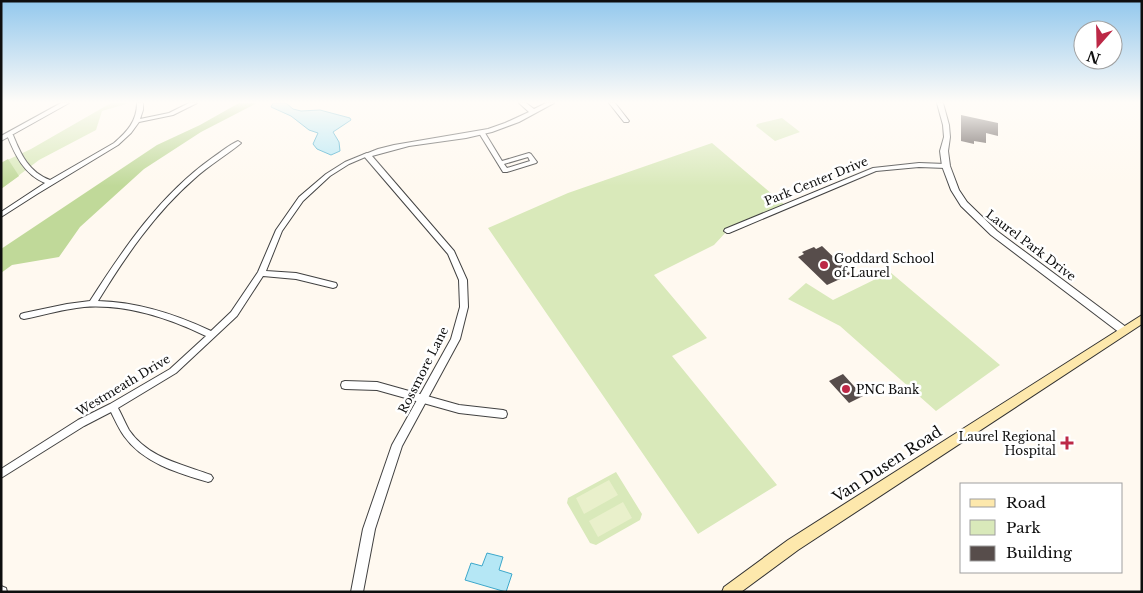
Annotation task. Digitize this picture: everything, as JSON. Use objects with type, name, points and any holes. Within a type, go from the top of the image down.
[{"type":"main road","name":"Van Dusen Road","points":[[729,592],[793,545],[1142,319]]},
{"type":"street","points":[[1,139],[18,131]]},
{"type":"street","points":[[1,215],[116,144],[129,131]]},
{"type":"street","name":"Westmeath Drive","points":[[1,474],[81,423],[113,407],[173,371],[234,314],[261,273],[279,230],[301,199],[328,175],[347,164],[385,148],[489,131]]},
{"type":"street","name":"Laurel Park Drive","points":[[946,131],[944,151],[946,166],[955,190],[964,204],[989,229],[1123,330]]},
{"type":"street","points":[[482,133],[500,164]]},
{"type":"street","points":[[10,135],[20,159],[28,170],[50,183]]},
{"type":"street","points":[[92,304],[119,260],[163,205],[193,176],[238,143]]},
{"type":"street","name":"Rossmore Lane","points":[[357,592],[369,529],[397,445],[456,339],[464,307],[463,280],[450,253],[367,155]]},
{"type":"street","name":"Park Center Drive","points":[[727,231],[875,169],[919,165],[946,166]]},
{"type":"street","points":[[261,273],[296,276],[333,285]]},
{"type":"street","points":[[24,316],[92,304],[127,307],[155,312],[181,320],[212,335]]},
{"type":"street","points":[[344,385],[377,386],[460,409],[503,414]]},
{"type":"street","points":[[113,407],[128,436],[147,452],[170,467],[208,478]]},
{"type":"green space","points":[[63,131],[95,131],[39,160],[1,189],[1,163]]},
{"type":"green space","points":[[188,131],[204,131],[144,169],[80,227],[59,257],[12,265],[1,273],[1,249],[157,145]]},
{"type":"green space","points":[[762,131],[800,132],[775,141]]},
{"type":"green space","points":[[712,143],[786,206],[727,231],[714,245],[654,275],[707,338],[672,356],[777,485],[698,534],[488,228],[568,193]]},
{"type":"green space","points":[[8,159],[19,176],[1,189],[1,163]]},
{"type":"green space","points":[[890,272],[1000,365],[936,411],[840,326],[788,299],[806,283],[833,300]]},
{"type":"green space","points":[[616,472],[642,514],[640,520],[596,545],[590,543],[567,503],[568,498]]},
{"type":"green space","points":[[609,480],[618,495],[584,514],[576,498]]},
{"type":"green space","points":[[623,502],[632,518],[598,537],[589,521]]},
{"type":"water","points":[[311,131],[335,131],[333,132],[339,142],[340,151],[331,155],[317,149],[313,144],[318,133]]},
{"type":"water","points":[[487,553],[503,557],[499,570],[512,574],[506,592],[465,580],[471,563],[482,566]]},
{"type":"building","points":[[961,131],[998,131],[998,136],[986,133],[986,143],[974,141],[974,144],[961,141]]},
{"type":"building","name":"Goddard School of Laurel","points":[[822,246],[851,274],[827,285],[798,257],[804,254],[802,252]]},
{"type":"building","name":"PNC Bank","points":[[843,374],[863,396],[849,403],[829,381]]},
{"type":"place","name":"Goddard School of Laurel","points":[[824,265]]},
{"type":"place","name":"PNC Bank","points":[[846,389]]},
{"type":"place","name":"Laurel Regional Hospital","points":[[1067,443]]}]
